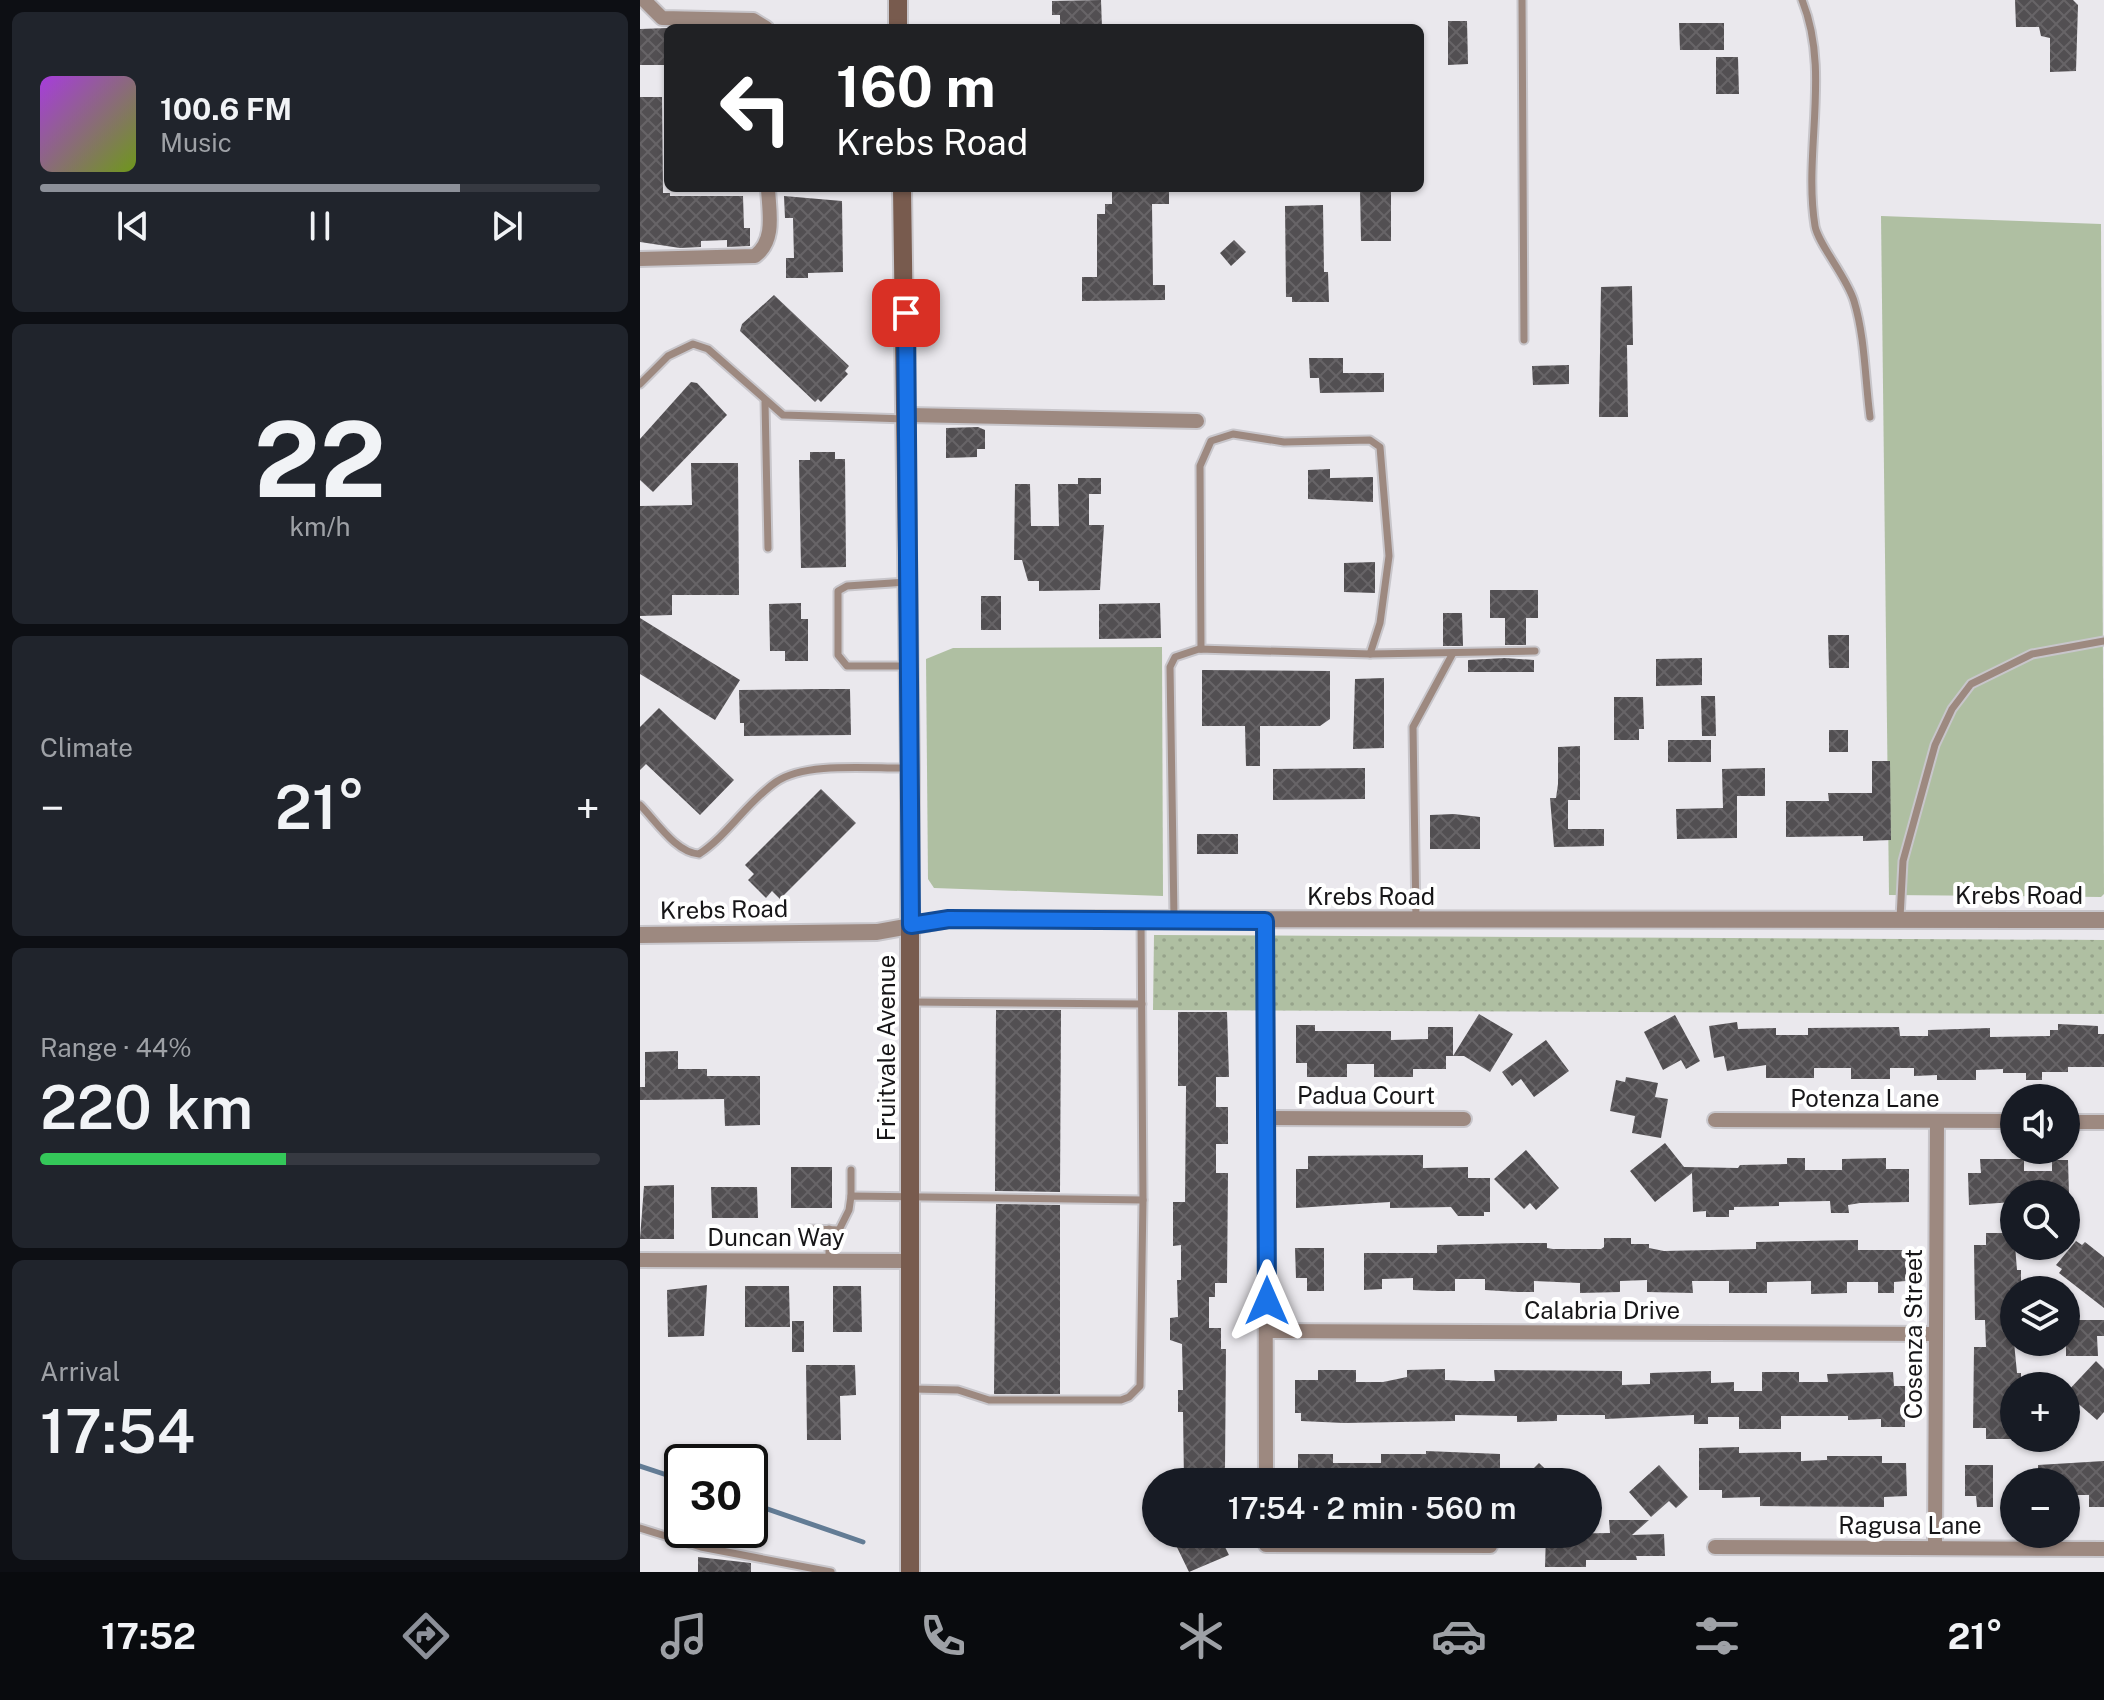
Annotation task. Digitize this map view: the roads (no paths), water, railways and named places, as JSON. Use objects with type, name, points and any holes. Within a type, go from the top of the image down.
[{"type":"main road","points":[[898,0],[898,24]]},
{"type":"main road","name":"Fruitvale Avenue","points":[[902,192],[908,417],[911,925],[910,1572]]},
{"type":"street","points":[[644,0],[662,18],[753,20],[760,24]]},
{"type":"street","points":[[640,259],[755,256],[769,239],[768,192]]},
{"type":"street","points":[[908,417],[1197,421]]},
{"type":"street","name":"Krebs Road","points":[[640,935],[877,932],[949,919],[2104,920]]},
{"type":"street","points":[[1265,921],[1268,1118],[1266,1468]]},
{"type":"street","name":"Padua Court","points":[[1268,1118],[1464,1119]]},
{"type":"street","name":"Potenza Lane","points":[[1715,1120],[2000,1121]]},
{"type":"street","name":"Cosenza Street","points":[[1935,1548],[1937,1121]]},
{"type":"street","points":[[2080,1122],[2104,1122]]},
{"type":"street","name":"Duncan Way","points":[[640,1260],[911,1261]]},
{"type":"street","name":"Calabria Drive","points":[[1267,1331],[1936,1334]]},
{"type":"street","name":"Ragusa Lane","points":[[1715,1547],[2104,1549]]},
{"type":"lane","points":[[1522,0],[1524,340]]},
{"type":"lane","points":[[1802,0],[1812,51],[1815,97],[1815,228],[1840,269],[1855,302],[1870,417]]},
{"type":"lane","points":[[640,384],[668,356],[693,344],[717,356],[783,415],[908,417]]},
{"type":"lane","points":[[765,402],[768,548]]},
{"type":"lane","points":[[1201,649],[1200,466],[1211,441],[1233,434],[1284,442],[1370,440],[1380,447],[1389,556],[1380,623],[1370,654]]},
{"type":"lane","points":[[909,582],[847,586],[838,591],[837,597],[838,655],[843,665],[909,666]]},
{"type":"lane","points":[[1900,920],[1903,861],[1935,745],[1952,709],[1971,684],[2032,654],[2104,641]]},
{"type":"lane","points":[[1174,921],[1170,667],[1179,654],[1201,649],[1370,654],[1535,651]]},
{"type":"lane","points":[[1416,921],[1413,727],[1453,653]]},
{"type":"lane","points":[[640,805],[679,845],[689,853],[699,854],[774,783],[790,774],[808,770],[910,768]]},
{"type":"lane","points":[[911,1389],[958,1390],[989,1400],[1129,1397],[1142,1378],[1141,920]]},
{"type":"lane","points":[[911,1002],[1142,1004]]},
{"type":"lane","points":[[810,1229],[839,1230],[849,1210],[851,1170]]},
{"type":"lane","points":[[851,1196],[1143,1200]]},
{"type":"lane","points":[[829,1229],[829,1260]]},
{"type":"lane","points":[[640,1528],[701,1547],[768,1557],[831,1572]]},
{"type":"waterway","points":[[640,1466],[664,1474]]},
{"type":"waterway","points":[[768,1509],[863,1542]]}]
